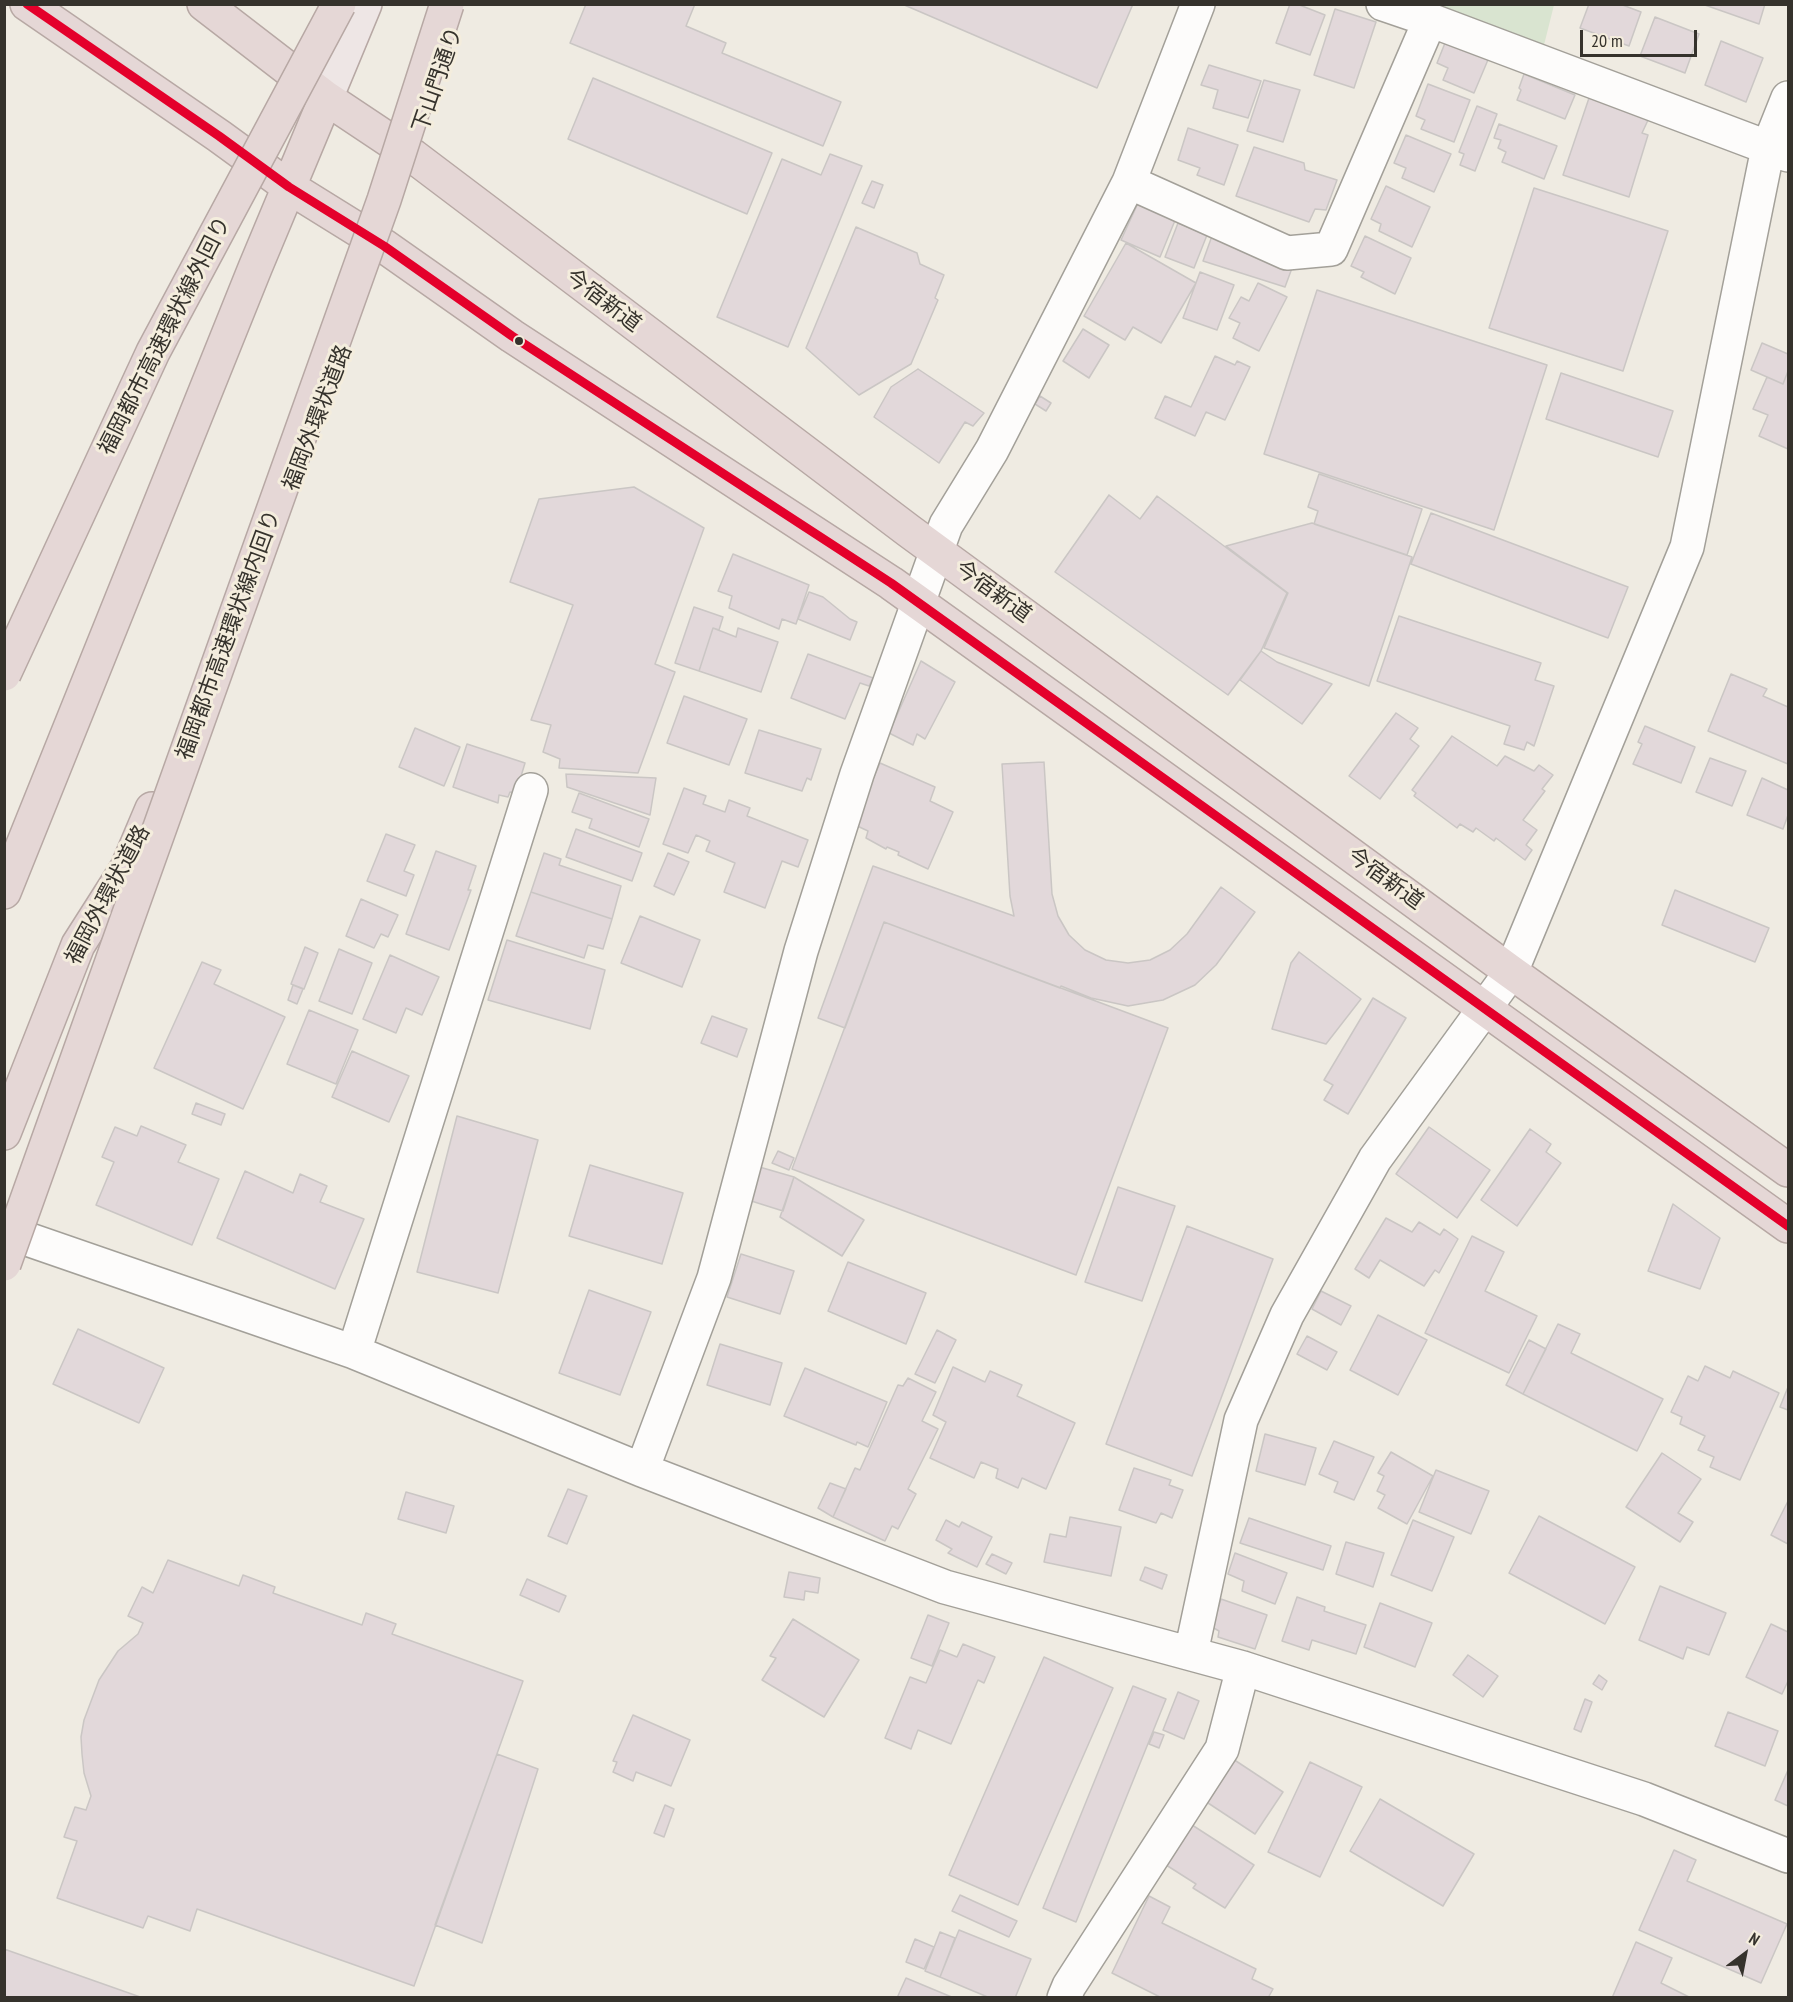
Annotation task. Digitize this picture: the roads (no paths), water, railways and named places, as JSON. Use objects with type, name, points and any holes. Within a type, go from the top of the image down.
[{"type":"highway","name":"今宿新道","points":[[27,4],[289,187],[384,246],[512,336],[891,583],[1788,1226]]},
{"type":"highway","name":"今宿新道","points":[[204,4],[326,98],[413,156],[937,552],[1511,972],[1788,1170]]},
{"type":"highway","name":"福岡都市高速環状線外回り","points":[[4,674],[153,352],[339,4]]},
{"type":"highway","name":"福岡都市高速環状線内回り","points":[[4,1264],[384,200],[447,4]]},
{"type":"highway","points":[[4,892],[326,98]]},
{"type":"highway","name":"福岡外環状道路","points":[[4,1133],[78,945],[127,868],[298,473],[384,246],[413,156]]},
{"type":"main road","points":[[326,98],[365,4]]},
{"type":"main road","name":"下山門通り","points":[[413,156],[442,61],[464,4]]},
{"type":"street","points":[[642,1470],[714,1278],[801,951],[857,774],[946,525],[992,450],[1129,182],[1198,4]]},
{"type":"street","points":[[1383,4],[1778,151]]},
{"type":"street","points":[[1129,182],[1287,253],[1331,249],[1430,20]]},
{"type":"street","points":[[1191,1653],[1241,1420],[1287,1315],[1375,1159],[1511,972],[1687,547],[1778,151],[1788,98]]},
{"type":"street","points":[[354,1352],[531,790]]},
{"type":"street","points":[[4,1231],[354,1352],[642,1470],[945,1587],[1243,1668],[1644,1799],[1788,1856]]},
{"type":"street","points":[[1064,1998],[1069,1986],[1222,1749],[1243,1668]]}]
